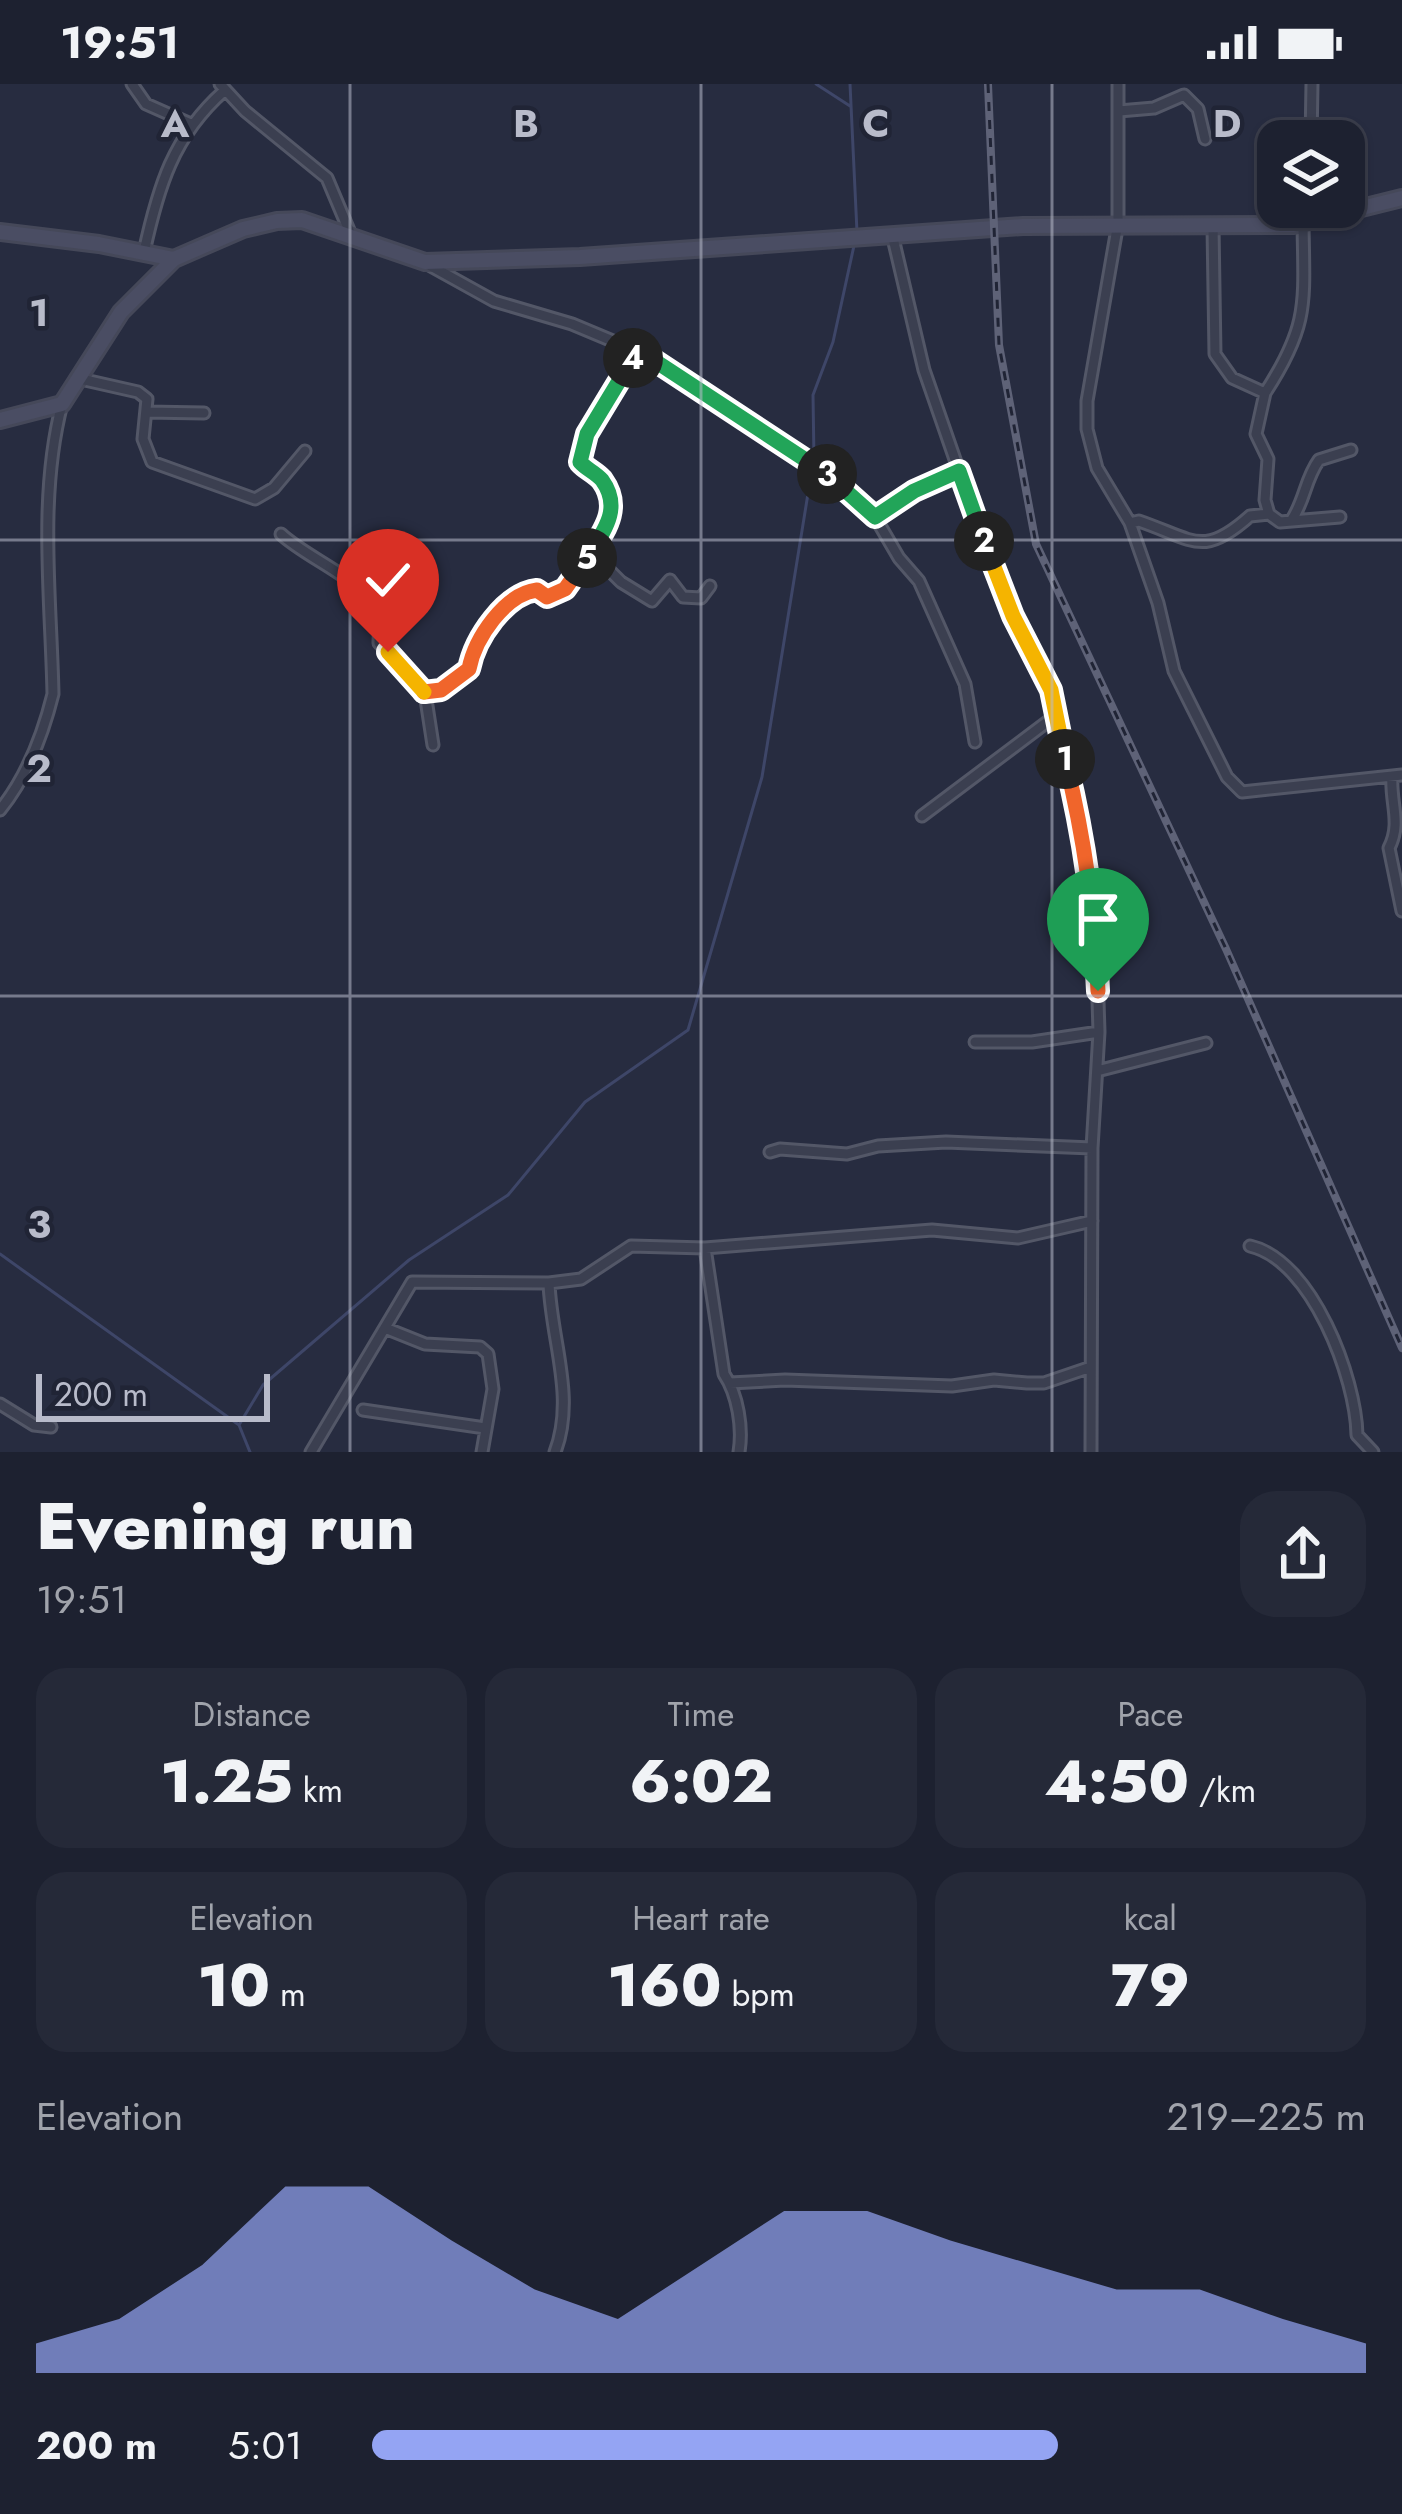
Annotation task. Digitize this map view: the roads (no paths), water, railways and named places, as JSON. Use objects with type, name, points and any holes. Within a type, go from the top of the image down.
[{"type":"street","points":[[133,84],[146,104],[190,124]]},
{"type":"street","points":[[1118,84],[1118,223],[1087,417],[1097,468],[1130,523],[1158,603],[1174,671],[1234,789],[1250,793],[1397,776],[1399,819],[1397,836],[1389,848],[1402,910]]},
{"type":"street","points":[[1311,120],[1312,84]]},
{"type":"street","points":[[144,252],[163,176],[190,124],[222,87],[327,178],[352,237]]},
{"type":"street","points":[[1119,112],[1154,108],[1184,95],[1198,109],[1205,140]]},
{"type":"street","points":[[1365,205],[1402,198]]},
{"type":"street","points":[[0,810],[13,794],[46,724],[53,694],[49,488],[51,446],[62,404],[121,312],[174,259],[243,229],[277,221],[302,220],[425,262],[494,301],[572,324],[637,351],[838,481],[875,517],[919,581],[965,684],[975,742]]},
{"type":"street","points":[[425,262],[580,257],[892,234],[1257,221]]},
{"type":"street","points":[[1213,226],[1215,354],[1232,378],[1265,393]]},
{"type":"street","points":[[1307,228],[1305,314],[1287,359],[1265,393],[1256,434],[1268,459],[1265,500],[1273,520],[1340,518]]},
{"type":"street","points":[[0,232],[174,259]]},
{"type":"street","points":[[892,234],[924,370],[959,471],[1013,616],[1051,690],[1084,834],[1096,938],[1099,1032],[1092,1148],[1091,1452]]},
{"type":"street","points":[[425,694],[441,690],[469,669],[481,638],[509,604],[525,591],[537,590],[547,597],[565,589],[591,552],[611,519],[613,504],[603,481],[580,462],[587,434],[637,351]]},
{"type":"street","points":[[76,379],[138,392],[147,399],[143,439],[152,462],[255,499],[274,488],[305,451]]},
{"type":"street","points":[[0,420],[62,404]]},
{"type":"street","points":[[147,412],[204,412]]},
{"type":"street","points":[[1291,521],[1303,504],[1306,483],[1319,460],[1351,450]]},
{"type":"street","points":[[875,517],[914,491],[959,471]]},
{"type":"street","points":[[1130,523],[1139,521],[1205,542],[1230,536],[1250,516],[1269,514]]},
{"type":"street","points":[[281,534],[313,560],[367,592],[378,612],[379,643],[425,694],[433,745]]},
{"type":"street","points":[[591,552],[621,582],[652,601],[670,580],[683,597],[700,598],[710,586]]},
{"type":"street","points":[[922,815],[1054,716]]},
{"type":"street","points":[[975,1042],[1032,1042],[1099,1032]]},
{"type":"street","points":[[1097,1071],[1206,1042]]},
{"type":"street","points":[[770,1152],[847,1154],[878,1146],[946,1142],[1092,1148]]},
{"type":"street","points":[[311,1452],[412,1282],[581,1280],[632,1246],[704,1248],[932,1230],[1018,1238],[1092,1221]]},
{"type":"street","points":[[1250,1246],[1287,1269],[1323,1318],[1352,1398],[1357,1435],[1373,1452]]},
{"type":"street","points":[[704,1248],[724,1374],[742,1434],[740,1452]]},
{"type":"street","points":[[549,1283],[562,1376],[562,1432],[555,1452]]},
{"type":"street","points":[[385,1328],[424,1344],[480,1347],[488,1354],[493,1389],[482,1452]]},
{"type":"street","points":[[730,1383],[1027,1383],[1090,1367]]},
{"type":"street","points":[[0,1404],[34,1425],[51,1427]]},
{"type":"street","points":[[364,1410],[485,1428]]},
{"type":"waterway","points":[[816,84],[850,106]]},
{"type":"waterway","points":[[850,84],[857,232]]},
{"type":"waterway","points":[[814,460],[813,395],[833,342],[855,241]]},
{"type":"waterway","points":[[239,1425],[263,1385],[409,1260],[508,1195],[585,1102],[688,1030],[762,777],[812,469]]},
{"type":"waterway","points":[[0,1254],[239,1425],[250,1452]]},
{"type":"railway","points":[[988,84],[999,345],[1036,544],[1226,949],[1402,1348]]}]
